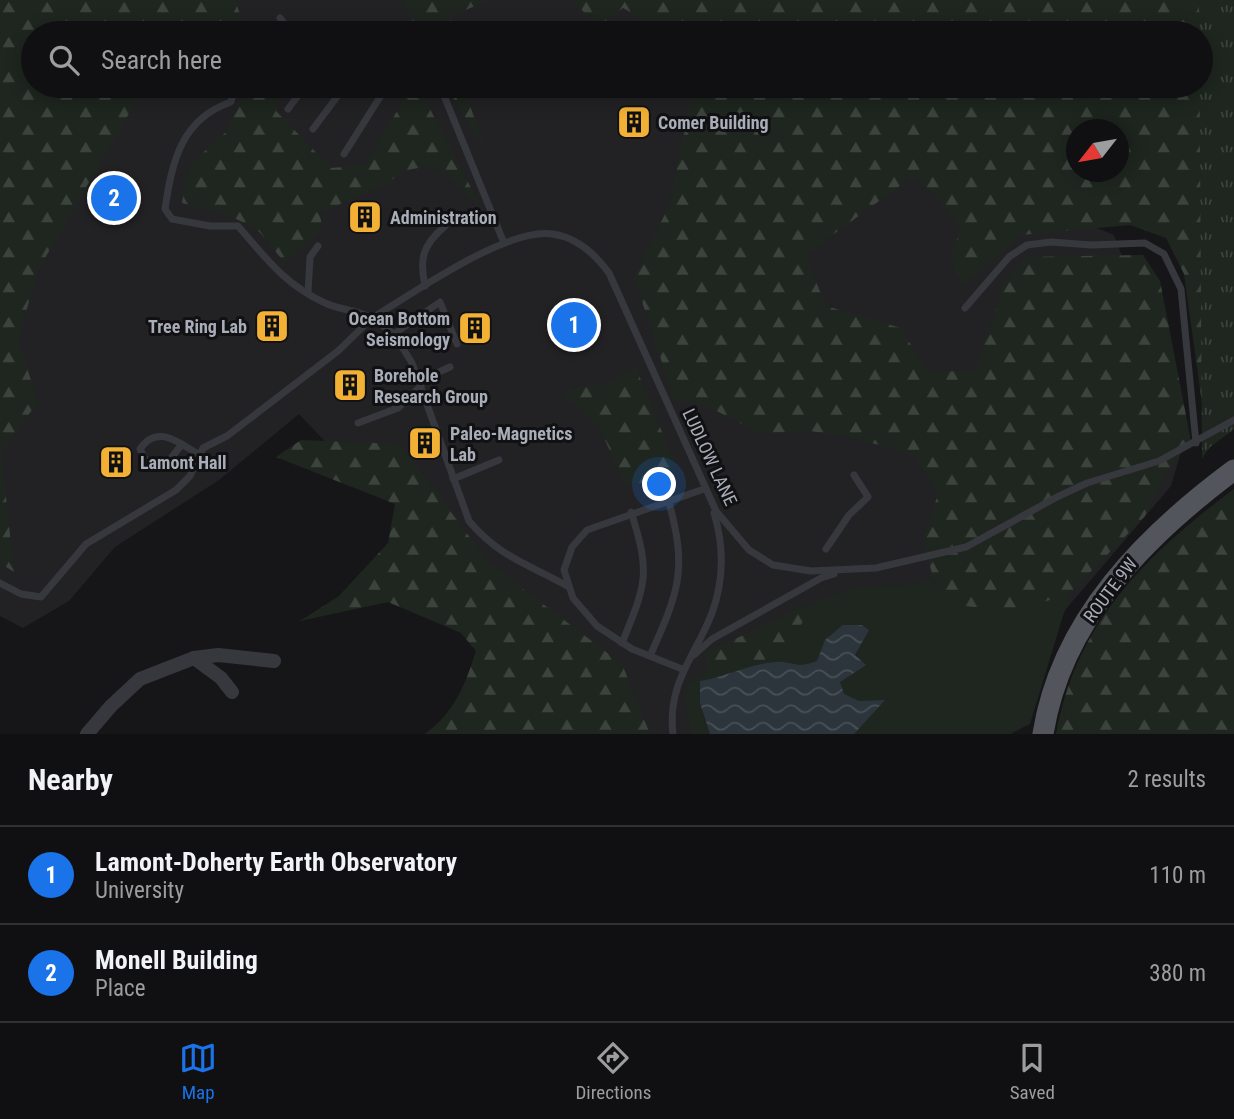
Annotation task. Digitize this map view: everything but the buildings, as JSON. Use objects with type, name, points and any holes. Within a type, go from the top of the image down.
[{"type":"main road","name":"ROUTE 9W","points":[[1043,734],[1053,691],[1064,662],[1098,602],[1145,546],[1229,473]]},
{"type":"street","points":[[87,734],[140,679],[194,658],[225,655],[274,661]]},
{"type":"street","points":[[194,658],[221,678],[232,692]]},
{"type":"lane","points":[[232,98],[231,102],[209,110],[196,120],[179,150],[166,209],[172,219],[191,224],[238,226],[267,263],[308,293],[327,304],[347,307],[372,318],[394,334],[420,383],[469,521],[485,540],[505,556],[569,587]]},
{"type":"lane","points":[[288,110],[297,98]]},
{"type":"lane","points":[[313,130],[336,98]]},
{"type":"lane","points":[[344,154],[379,98]]},
{"type":"lane","points":[[445,98],[505,243]]},
{"type":"lane","points":[[425,286],[421,255],[426,244],[445,226]]},
{"type":"lane","name":"LUDLOW LANE","points":[[0,583],[21,594],[41,597],[86,544],[176,490],[190,476],[203,448],[227,436],[338,351],[372,318],[505,243],[529,234],[554,234],[577,243],[595,255],[610,272],[703,487],[733,534],[749,550],[773,565],[811,571],[845,570],[905,563],[966,547],[1087,483],[1159,461],[1234,420]]},
{"type":"lane","points":[[965,307],[1009,257],[1027,244],[1145,243],[1164,254],[1181,289],[1196,443]]},
{"type":"lane","points":[[308,293],[310,257],[317,246]]},
{"type":"lane","points":[[394,334],[440,302],[457,344]]},
{"type":"lane","points":[[358,423],[398,408],[420,383],[450,367]]},
{"type":"lane","points":[[182,444],[169,462],[150,468],[140,449],[147,439],[157,435],[182,444],[198,454]]},
{"type":"lane","points":[[453,478],[499,460]]},
{"type":"lane","points":[[826,550],[843,524],[868,497],[854,475]]},
{"type":"lane","points":[[673,734],[674,695],[682,669],[712,613],[719,586],[721,536],[703,487],[587,530],[572,547],[564,570],[573,598],[597,626],[622,643],[682,669]]},
{"type":"lane","points":[[650,656],[675,600],[681,567],[677,530],[668,499]]},
{"type":"lane","points":[[622,643],[642,593],[644,554],[631,512]]},
{"type":"lane","points":[[682,669],[712,639],[821,578],[845,570]]},
{"type":"shaded area","points":[[174,0],[729,0],[749,21],[143,21]]},
{"type":"shaded area","points":[[80,98],[832,98],[1014,194],[1114,235],[1188,428],[1171,486],[1066,609],[1013,696],[1012,734],[618,734],[493,590],[385,444],[333,450],[299,414],[219,480],[115,547],[69,601],[23,628],[0,616],[0,230]]},
{"type":"green space","points":[[0,0],[235,0],[243,21],[21,21],[21,98],[138,98],[38,270],[18,340],[38,402],[1,451],[14,572],[0,563]]},
{"type":"green space","points":[[402,0],[490,0],[453,15],[451,21],[412,21]]},
{"type":"green space","points":[[573,0],[1234,0],[1234,429],[1210,447],[1202,458],[1202,403],[1184,274],[1166,238],[1130,225],[1021,235],[963,285],[951,260],[960,228],[934,193],[912,177],[805,255],[826,306],[901,328],[927,372],[975,371],[1004,285],[1025,257],[1143,255],[1160,281],[1191,441],[1165,474],[1145,516],[1070,593],[1015,612],[940,603],[923,540],[938,494],[915,456],[852,437],[810,431],[759,433],[707,406],[674,399],[634,277],[669,206],[692,98],[1213,98],[1213,21],[646,21],[623,8],[607,21],[592,21]]},
{"type":"green space","points":[[1199,0],[1234,0],[1234,429],[1210,447],[1202,458],[1200,98],[1213,98],[1213,21],[1199,21]]},
{"type":"green space","points":[[246,98],[279,98],[276,111],[331,168],[365,165],[405,98],[424,98],[483,211],[448,174],[428,166],[403,171],[388,183],[320,213],[322,228],[285,263],[256,228],[225,214],[182,203],[186,175],[195,160],[226,132],[236,108]]},
{"type":"green space","points":[[453,98],[467,98],[486,151]]},
{"type":"green space","points":[[636,368],[677,469],[665,479],[626,485],[597,423],[562,395],[571,389],[606,384]]},
{"type":"green space","points":[[301,440],[400,444],[489,563],[622,664],[650,734],[425,734],[444,717],[458,697],[476,651],[461,633],[388,602],[300,621],[339,596],[388,543],[395,504],[276,457]]},
{"type":"green space","points":[[1234,489],[1234,734],[1056,734],[1066,694],[1080,658],[1098,624],[1120,594],[1172,539]]},
{"type":"green space","points":[[933,579],[940,603],[1015,612],[1070,593],[1030,724],[1010,734],[854,734],[884,700],[859,701],[844,694],[840,682],[853,665],[869,630],[825,640],[817,661],[809,664],[766,663],[700,681],[705,724],[710,734],[692,734],[685,704],[688,684],[707,671],[720,672],[791,640],[800,623],[815,611],[796,609],[857,587],[906,585]]},
{"type":"green space","points":[[796,609],[816,610],[781,651],[745,666],[707,671],[705,653]]},
{"type":"water","points":[[843,625],[862,625],[869,630],[855,655],[866,665],[840,682],[844,694],[859,701],[885,700],[854,734],[710,734],[700,703],[700,681],[766,663],[803,665],[817,661],[825,640]]},
{"type":"place","name":"Comer Building","points":[[634,122]]},
{"type":"place","name":"Monell Building","points":[[114,198]]},
{"type":"place","name":"Administration","points":[[365,217]]},
{"type":"place","name":"Lamont-Doherty Earth Observatory","points":[[574,325]]},
{"type":"place","name":"Tree Ring Lab","points":[[272,326]]},
{"type":"place","name":"Ocean Bottom Seismology","points":[[475,328]]},
{"type":"place","name":"Borehole Research Group","points":[[350,385]]},
{"type":"place","name":"Paleo-Magnetics Lab","points":[[425,443]]},
{"type":"place","name":"Lamont Hall","points":[[116,462]]}]
